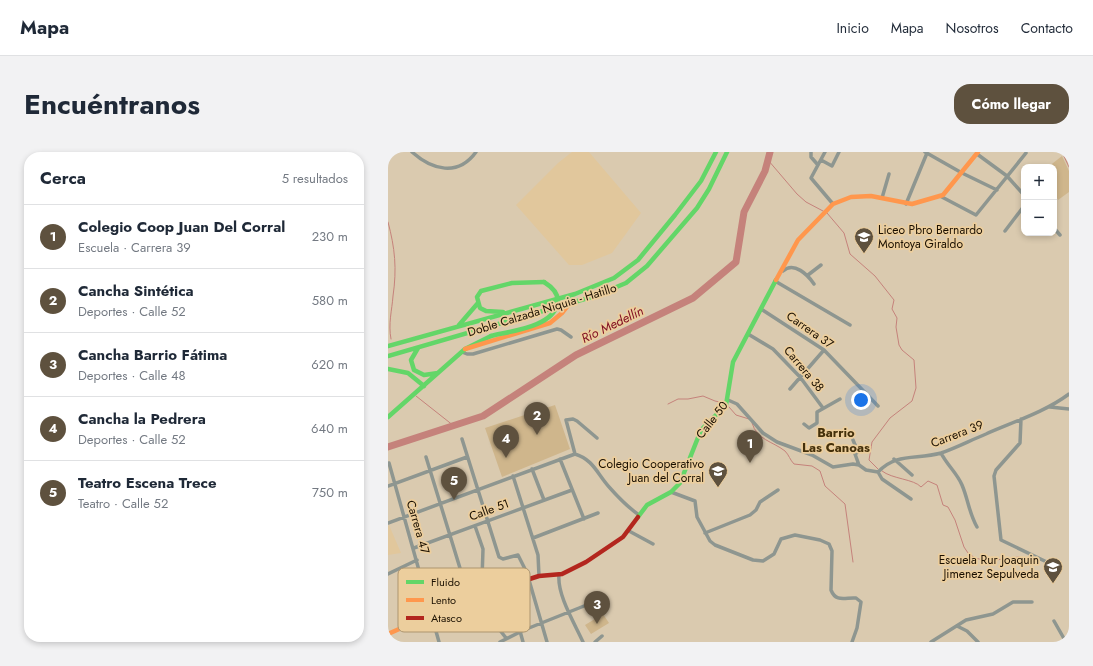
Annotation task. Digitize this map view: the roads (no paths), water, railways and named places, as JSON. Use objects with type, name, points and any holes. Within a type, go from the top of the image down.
[{"type":"main road","name":"Doble Calzada Niquia - Hatillo","points":[[388,346],[459,325],[507,313],[592,288],[607,282],[638,260],[692,193],[710,166],[716,152]]},
{"type":"main road","name":"Doble Calzada Niquia - Hatillo","points":[[388,356],[569,304],[612,290],[638,275],[697,208],[709,189],[727,152]]},
{"type":"main road","points":[[940,196],[947,191],[977,153]]},
{"type":"main road","name":"Calle 50","points":[[530,580],[539,576],[559,575],[586,562],[629,531],[652,501],[671,492],[684,476],[694,444],[701,430],[728,400],[733,362],[780,271],[798,240],[833,204],[840,200],[858,196],[882,198],[906,204],[940,196]]},
{"type":"main road","points":[[388,417],[464,351],[491,336],[539,323],[551,317],[556,309],[557,296],[552,287],[537,280],[486,288],[479,294],[478,303],[480,308],[486,311],[507,313]]},
{"type":"main road","points":[[459,325],[478,303]]},
{"type":"main road","points":[[464,351],[550,323],[562,313],[569,304]]},
{"type":"main road","points":[[422,346],[417,349],[412,357],[412,367],[423,377],[431,377],[438,373]]},
{"type":"main road","points":[[388,369],[408,373],[424,386]]},
{"type":"main road","points":[[388,634],[398,630]]},
{"type":"street","points":[[412,152],[421,160],[439,168],[460,165],[467,162],[476,152]]},
{"type":"street","points":[[811,152],[811,157],[818,165]]},
{"type":"street","points":[[825,152],[811,178],[833,204]]},
{"type":"street","points":[[821,160],[832,166],[839,152]]},
{"type":"street","points":[[906,204],[926,153],[997,190]]},
{"type":"street","points":[[977,153],[1008,176],[1021,191]]},
{"type":"street","points":[[940,196],[976,215],[1026,153]]},
{"type":"street","points":[[882,198],[889,174]]},
{"type":"street","points":[[1006,231],[1021,210]]},
{"type":"street","points":[[1057,232],[1060,235]]},
{"type":"street","points":[[808,275],[820,265]]},
{"type":"street","points":[[780,271],[790,267],[808,275],[814,284]]},
{"type":"street","points":[[775,281],[850,325]]},
{"type":"street","name":"Carrera 37","points":[[761,309],[824,350],[878,406]]},
{"type":"street","points":[[464,351],[467,354],[473,354],[557,329],[571,337]]},
{"type":"street","name":"Carrera 38","points":[[748,334],[773,349],[800,377],[823,408]]},
{"type":"street","points":[[790,389],[824,350]]},
{"type":"street","name":"Carrera 39","points":[[894,459],[942,453],[1021,419],[1038,410],[1048,407],[1069,394]]},
{"type":"street","points":[[804,424],[809,428],[817,423],[817,412],[840,399]]},
{"type":"street","points":[[728,400],[737,404],[763,433],[777,442],[812,455],[833,467],[859,465]]},
{"type":"street","points":[[1048,407],[1069,408]]},
{"type":"street","points":[[575,454],[566,420],[573,419],[577,421],[597,438]]},
{"type":"street","points":[[1021,419],[1020,443],[996,470],[994,476],[1002,540],[1053,565]]},
{"type":"street","points":[[462,439],[499,557],[503,559],[518,555],[524,568]]},
{"type":"street","points":[[853,440],[858,452],[855,454],[856,462],[866,470],[878,472],[894,459],[912,475]]},
{"type":"street","points":[[942,453],[949,467],[962,483],[968,509],[977,527]]},
{"type":"street","points":[[388,523],[575,454],[585,457],[590,461],[610,488],[640,515]]},
{"type":"street","points":[[426,457],[460,568]]},
{"type":"street","points":[[388,486],[467,457]]},
{"type":"street","points":[[560,459],[584,519]]},
{"type":"street","name":"Carrera 47","points":[[389,463],[419,568]]},
{"type":"street","points":[[532,469],[544,500]]},
{"type":"street","points":[[878,472],[882,479],[911,499]]},
{"type":"street","points":[[513,476],[538,555],[539,576]]},
{"type":"street","name":"Calle 51","points":[[414,548],[572,490]]},
{"type":"street","points":[[705,533],[750,515],[756,510],[760,502],[778,490]]},
{"type":"street","points":[[671,492],[695,501],[697,517],[705,533],[714,545],[753,560],[763,561],[772,557],[781,539],[789,535],[820,540],[829,544],[832,551],[832,594],[840,599],[856,598],[861,602],[857,628],[852,642]]},
{"type":"street","points":[[533,538],[598,514]]},
{"type":"street","points":[[475,526],[483,549],[482,568]]},
{"type":"street","points":[[629,531],[654,544]]},
{"type":"street","points":[[400,568],[417,560]]},
{"type":"street","points":[[388,574],[398,569]]},
{"type":"street","points":[[559,575],[559,586],[583,642]]},
{"type":"street","points":[[530,583],[547,642]]},
{"type":"street","points":[[530,627],[594,602]]},
{"type":"street","points":[[931,642],[970,619],[993,614],[1013,602],[1032,602]]},
{"type":"street","points":[[1054,621],[1066,642]]},
{"type":"street","points":[[957,626],[967,631],[978,642]]},
{"type":"street","name":"Carrera 47","points":[[436,632],[439,642]]},
{"type":"street","points":[[501,632],[506,638]]},
{"type":"street","points":[[500,642],[518,632]]},
{"type":"street","points":[[520,632],[523,642]]},
{"type":"street","points":[[595,642],[602,636]]},
{"type":"waterway","name":"Río Medellín","points":[[388,447],[483,416],[576,355],[693,298],[736,262],[744,212],[765,171],[770,152]]},
{"type":"waterway","points":[[1062,152],[1069,167]]},
{"type":"waterway","points":[[768,160],[797,194],[806,202],[823,211]]},
{"type":"waterway","points":[[827,213],[844,233],[850,254],[875,276],[894,300],[892,309],[897,318],[896,327],[899,345],[902,350],[914,360],[916,388],[912,401],[890,418],[872,442],[869,460],[878,469]]},
{"type":"waterway","points":[[388,222],[394,250],[395,268],[390,322],[391,339]]},
{"type":"waterway","points":[[416,396],[454,426]]},
{"type":"waterway","name":"Barrio Las Canoas","points":[[668,404],[678,399],[703,396],[724,403]]},
{"type":"waterway","name":"Barrio Las Canoas","points":[[729,407],[736,415],[749,419]]},
{"type":"waterway","name":"Barrio Las Canoas","points":[[752,423],[754,429],[761,437],[785,451],[794,464],[812,466],[820,471],[825,486],[845,504],[853,562]]},
{"type":"waterway","points":[[882,471],[891,476],[918,484],[921,487],[928,481],[937,485],[943,505],[948,507],[955,520],[964,547],[968,553],[975,558],[988,561],[1019,557],[1025,562]]},
{"type":"place","name":"Liceo Pbro Bernardo Montoya Giraldo","points":[[864,254]]},
{"type":"place","name":"Cancha Sintética","points":[[537,435]]},
{"type":"place","name":"Cancha la Pedrera","points":[[506,458]]},
{"type":"place","name":"Colegio Coop Juan Del Corral","points":[[750,463]]},
{"type":"place","name":"Colegio Cooperativo Juan del Corral","points":[[718,488]]},
{"type":"place","name":"Teatro Escena Trece","points":[[454,500]]},
{"type":"place","name":"Escuela Rur Joaquin Jimenez Sepulveda","points":[[1053,584]]},
{"type":"place","name":"Cancha Barrio Fátima","points":[[597,624]]},
{"type":"district","name":"Barrio Las Canoas","points":[[836,440]]}]
